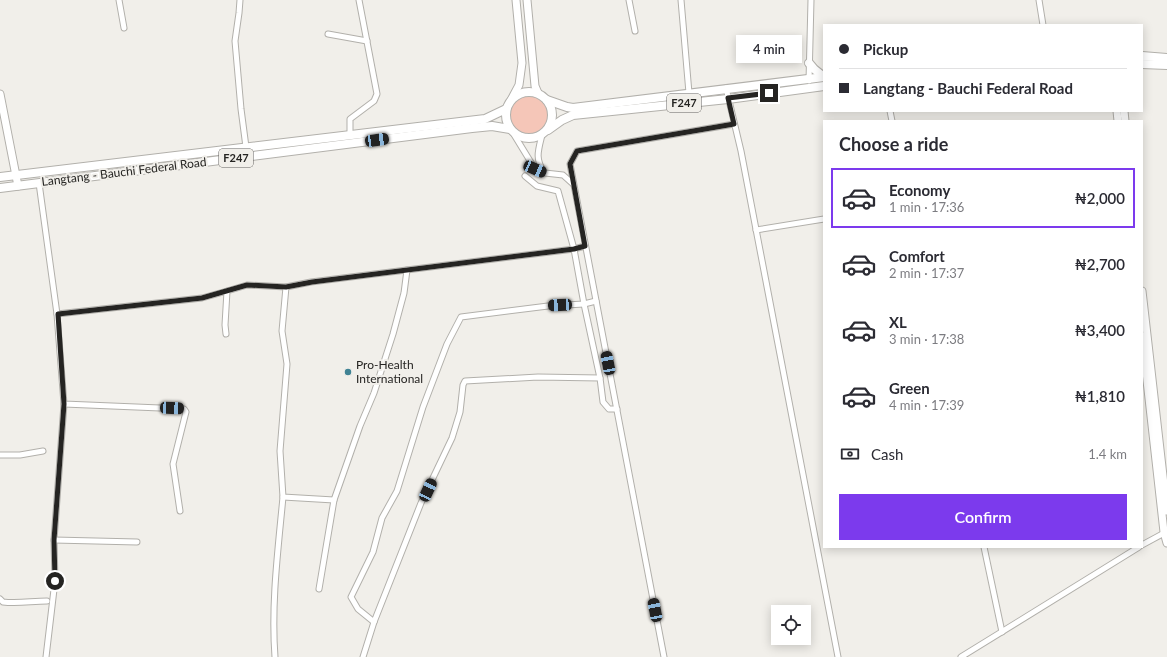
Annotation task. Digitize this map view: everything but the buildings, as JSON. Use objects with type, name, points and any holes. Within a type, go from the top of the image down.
[{"type":"main road","points":[[1143,56],[1167,58]]},
{"type":"main road","points":[[809,63],[823,76]]},
{"type":"main road","points":[[1143,64],[1167,65]]},
{"type":"main road","name":"F247","points":[[538,93],[547,100],[573,108],[823,77]]},
{"type":"main road","name":"F247","points":[[512,131],[520,137],[527,139],[535,138],[545,133],[562,120],[573,115],[823,86]]},
{"type":"main road","points":[[512,131],[506,116],[506,109],[511,100],[524,92],[538,93]]},
{"type":"main road","points":[[545,133],[553,118],[553,112],[547,100]]},
{"type":"main road","name":"Langtang - Bauchi Federal Road","points":[[0,177],[485,119],[506,109]]},
{"type":"main road","name":"Langtang - Bauchi Federal Road","points":[[0,188],[472,128],[492,126],[512,131]]},
{"type":"street","points":[[119,0],[124,28]]},
{"type":"street","points":[[240,0],[235,41],[246,147]]},
{"type":"street","points":[[350,136],[350,119],[374,101],[377,94],[359,0]]},
{"type":"street","points":[[511,100],[519,85],[522,63],[516,0]]},
{"type":"street","points":[[527,0],[535,86],[538,93]]},
{"type":"street","points":[[629,0],[636,31]]},
{"type":"street","points":[[681,0],[689,93]]},
{"type":"street","points":[[810,87],[809,63],[811,0]]},
{"type":"street","points":[[1039,0],[1043,24]]},
{"type":"street","points":[[328,34],[367,42]]},
{"type":"street","points":[[726,88],[741,151],[838,657]]},
{"type":"street","points":[[0,94],[18,186]]},
{"type":"street","points":[[664,657],[570,164],[577,151],[734,124]]},
{"type":"street","points":[[512,131],[535,169],[545,173],[563,175],[573,184]]},
{"type":"street","points":[[545,133],[538,150],[538,158],[539,166],[545,173]]},
{"type":"street","points":[[525,176],[537,186],[558,191],[574,249],[600,378],[603,402],[609,409],[617,409]]},
{"type":"street","points":[[39,183],[58,314],[64,404],[54,540],[55,581],[46,657]]},
{"type":"street","points":[[756,230],[823,219]]},
{"type":"street","points":[[58,314],[202,298],[247,285],[286,287],[312,282],[574,249],[585,246]]},
{"type":"street","points":[[319,589],[334,500],[360,426],[377,386],[404,292],[407,270]]},
{"type":"street","points":[[274,657],[276,565],[283,497],[280,451],[287,364],[282,331],[286,287]]},
{"type":"street","points":[[226,334],[225,325],[227,291]]},
{"type":"street","points":[[1143,300],[1167,511]]},
{"type":"street","points":[[374,622],[358,609],[351,597],[373,552],[382,518],[397,491],[423,407],[447,344],[461,317],[548,306],[584,304],[596,301]]},
{"type":"street","points":[[1143,345],[1167,543]]},
{"type":"street","points":[[363,657],[374,622],[421,503],[452,438],[460,412],[463,385],[465,381],[538,377],[600,378]]},
{"type":"street","points":[[64,404],[184,408],[186,412],[173,464],[180,511]]},
{"type":"street","points":[[0,455],[20,455],[43,451]]},
{"type":"street","points":[[283,497],[334,500]]},
{"type":"street","points":[[1143,544],[1165,532]]},
{"type":"street","points":[[54,540],[137,542]]},
{"type":"street","points":[[984,548],[1002,632]]},
{"type":"street","points":[[961,657],[1137,548]]},
{"type":"street","points":[[0,599],[3,602],[15,604],[47,601]]},
{"type":"shaded area","points":[[525,94],[533,94],[544,100],[550,111],[550,119],[544,130],[533,136],[525,136],[514,130],[508,119],[508,111],[514,100]]},
{"type":"place","name":"Pro-Health International","points":[[348,372]]},
{"type":"route","points":[[55,581],[54,540],[64,404],[58,314],[202,298],[247,285],[286,287],[312,282],[574,249],[585,246],[570,164],[577,151],[734,124],[728,98],[769,93]]}]
